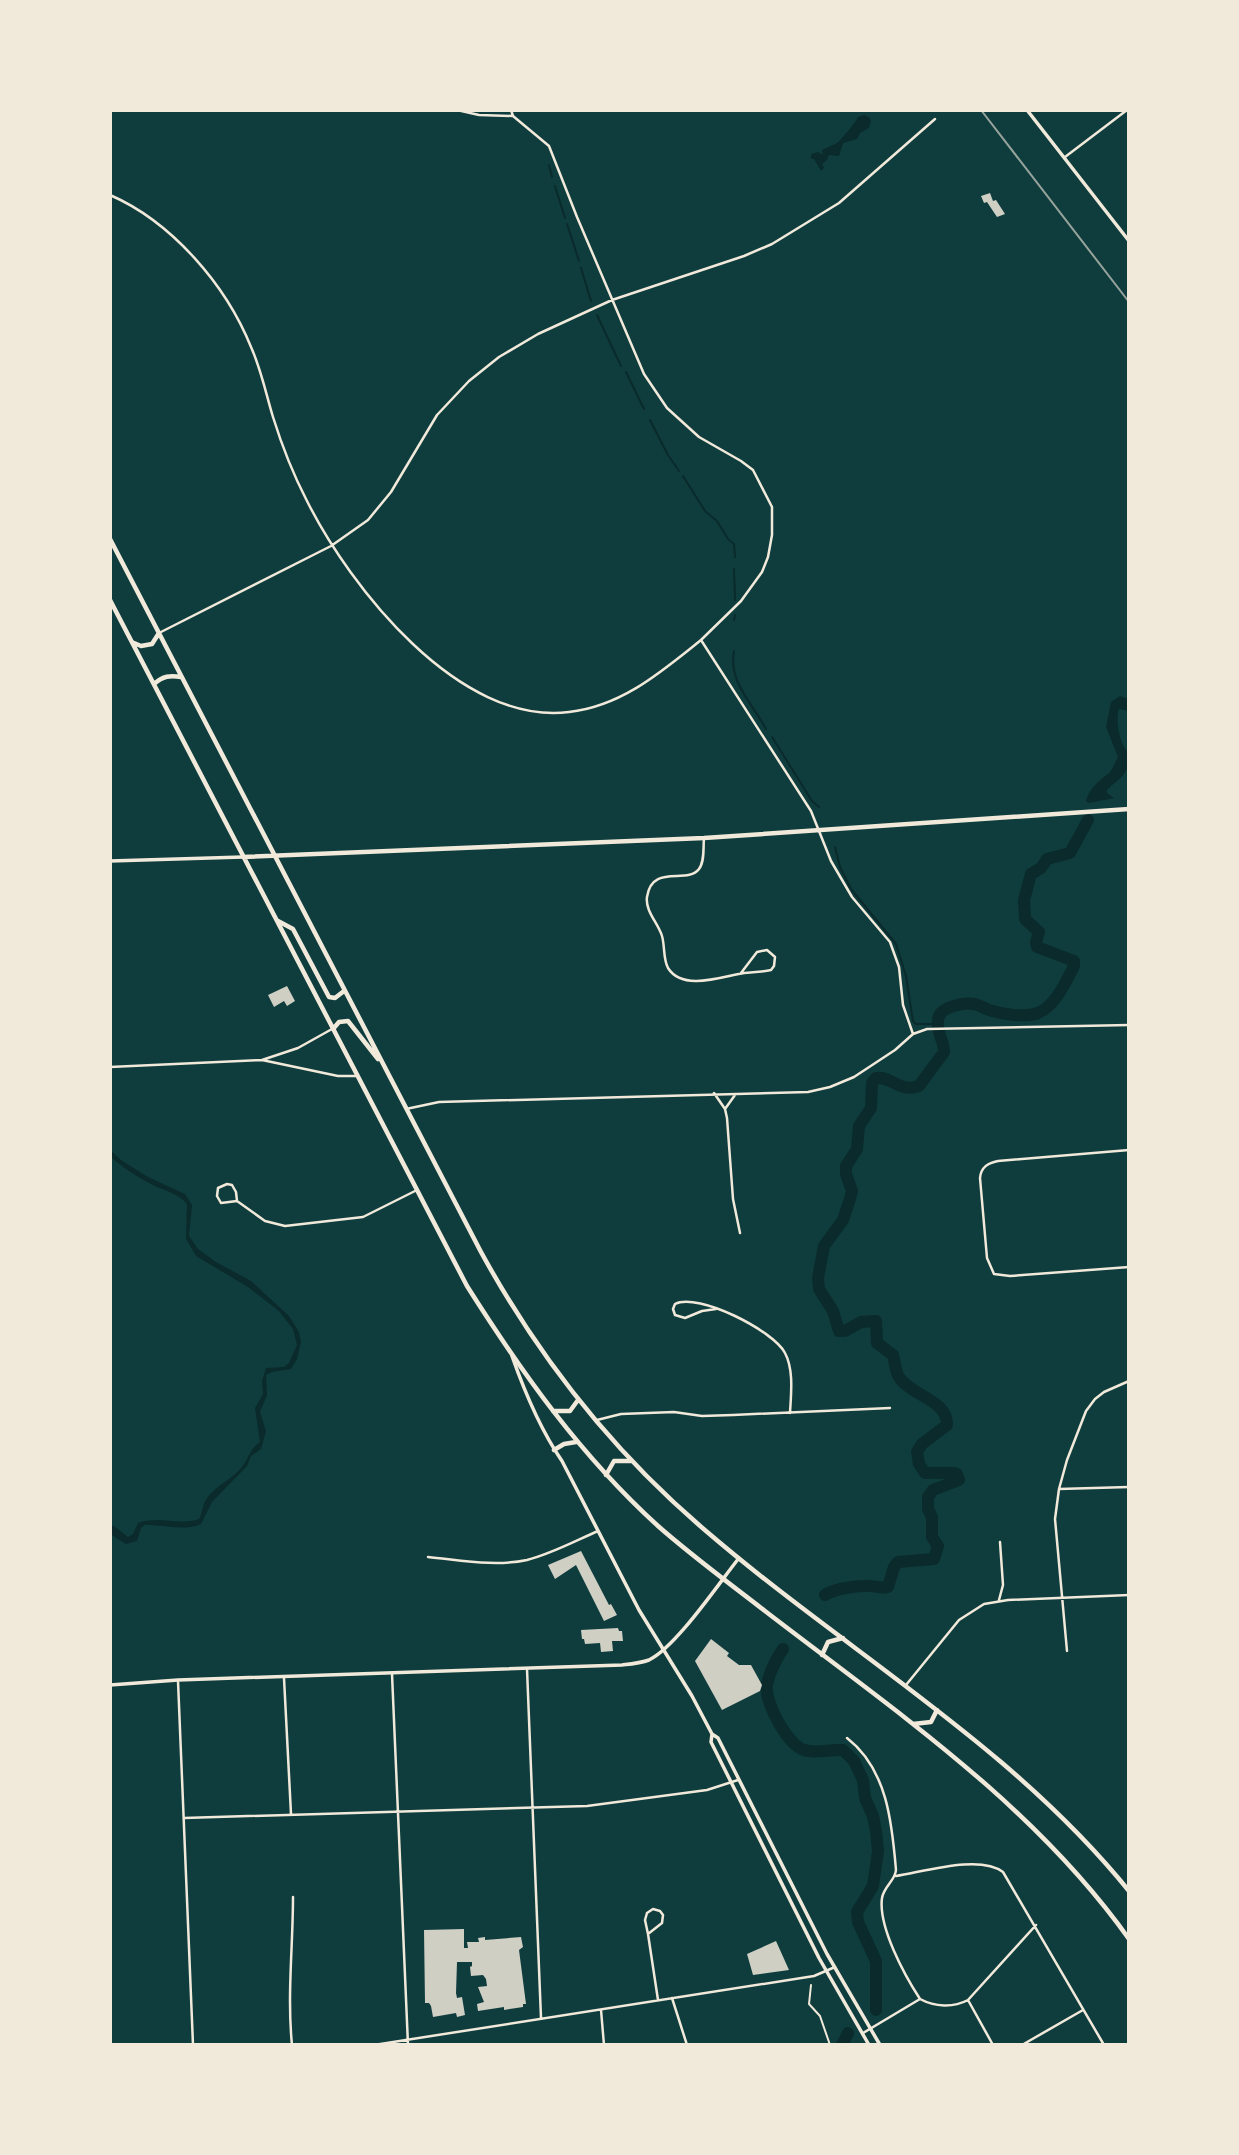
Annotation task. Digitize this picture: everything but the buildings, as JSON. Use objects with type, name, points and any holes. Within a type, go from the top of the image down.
[{"type":"main road","points":[[110,539],[481,1252],[513,1309],[578,1400],[633,1462],[677,1506],[739,1558],[987,1749],[1029,1786],[1107,1864],[1129,1891]]},
{"type":"main road","points":[[110,600],[467,1286],[552,1411],[606,1475],[656,1525],[722,1579],[913,1724],[1032,1825],[1072,1867],[1129,1940]]},
{"type":"main road","points":[[133,643],[141,646],[152,644],[159,633]]},
{"type":"main road","points":[[154,684],[160,678],[182,678]]},
{"type":"main road","points":[[243,856],[704,838],[1129,809]]},
{"type":"main road","points":[[277,920],[293,929],[329,997],[335,998],[344,991]]},
{"type":"main road","points":[[333,1029],[343,1021],[351,1024],[383,1065]]},
{"type":"main road","points":[[552,1411],[570,1412],[578,1400]]},
{"type":"main road","points":[[554,1450],[564,1444],[577,1442]]},
{"type":"main road","points":[[606,1475],[614,1461],[633,1462]]},
{"type":"main road","points":[[822,1655],[828,1642],[844,1638]]},
{"type":"main road","points":[[913,1724],[931,1722],[937,1710]]},
{"type":"street","points":[[457,110],[479,115],[513,116]]},
{"type":"street","points":[[110,195],[132,206],[171,235],[194,256],[215,283],[251,347],[288,460],[312,512],[331,546],[387,617],[422,651],[476,690],[520,709],[568,713],[604,704],[641,687],[701,640],[741,601],[762,572],[768,556],[772,535],[772,507],[753,470],[699,437],[667,408],[644,374],[576,217],[549,146],[513,116],[510,110]]},
{"type":"street","points":[[1027,110],[1129,241]]},
{"type":"street","points":[[1065,158],[1126,110]]},
{"type":"street","points":[[159,633],[331,546],[358,528],[375,513],[398,481],[437,415],[492,361],[524,342],[612,300],[772,244],[839,203],[935,119]]},
{"type":"street","points":[[701,640],[811,811],[831,861],[852,897],[882,931],[894,950],[903,1005],[913,1034]]},
{"type":"street","points":[[704,838],[699,870],[694,874],[669,876],[656,881],[648,891],[647,904],[662,936],[668,967],[673,973],[688,979],[720,979],[741,973],[771,970],[776,961],[775,957],[767,950],[757,952],[741,973]]},
{"type":"street","points":[[110,861],[243,856]]},
{"type":"street","points":[[406,1109],[439,1101],[799,1093],[830,1087],[867,1069],[913,1034],[933,1028],[1129,1025]]},
{"type":"street","points":[[262,1060],[298,1048],[333,1029]]},
{"type":"street","points":[[110,1067],[262,1060],[338,1076],[358,1076]]},
{"type":"street","points":[[714,1093],[725,1109],[733,1199],[740,1233]]},
{"type":"street","points":[[725,1109],[736,1093]]},
{"type":"street","points":[[1129,1150],[998,1161],[986,1165],[980,1178],[986,1253],[988,1264],[994,1273],[1010,1276],[1129,1267]]},
{"type":"street","points":[[237,1201],[230,1204],[221,1203],[216,1196],[218,1188],[232,1185],[237,1201],[265,1221],[285,1226],[363,1217],[417,1190]]},
{"type":"street","points":[[716,1309],[685,1318],[676,1315],[673,1309],[678,1302],[687,1300],[716,1309],[764,1333],[784,1351],[790,1369],[790,1413]]},
{"type":"street","points":[[511,1354],[526,1394],[554,1450],[663,1650],[712,1734],[718,1738],[835,1967],[880,2045]]},
{"type":"street","points":[[1067,1651],[1055,1519],[1059,1489],[1086,1411],[1104,1392],[1129,1381]]},
{"type":"street","points":[[596,1421],[621,1414],[674,1412],[713,1416],[890,1408]]},
{"type":"street","points":[[1059,1489],[1129,1487]]},
{"type":"street","points":[[428,1557],[519,1562],[598,1531]]},
{"type":"street","points":[[999,1600],[1003,1585],[1000,1542]]},
{"type":"street","points":[[110,1685],[178,1680],[628,1665],[648,1660],[673,1642],[739,1558]]},
{"type":"street","points":[[905,1685],[962,1616],[977,1607],[999,1600],[1129,1595]]},
{"type":"street","points":[[527,1668],[541,2018]]},
{"type":"street","points":[[392,1672],[408,2045]]},
{"type":"street","points":[[284,1676],[291,1814]]},
{"type":"street","points":[[178,1680],[193,2045]]},
{"type":"street","points":[[712,1734],[711,1742],[731,1783],[827,1971],[869,2045]]},
{"type":"street","points":[[847,1738],[868,1759],[883,1790],[896,1877]]},
{"type":"street","points":[[184,1818],[607,1804],[707,1790],[739,1779]]},
{"type":"street","points":[[1036,1926],[968,2000],[956,2005],[942,2005],[920,1999],[894,1952],[882,1911],[882,1895],[896,1877],[949,1867],[995,1867],[1003,1872],[1036,1926],[1104,2045]]},
{"type":"street","points":[[781,1882],[791,1878]]},
{"type":"street","points":[[292,2045],[290,1986],[293,1897]]},
{"type":"street","points":[[648,1934],[662,1923],[663,1915],[660,1911],[653,1909],[647,1913],[645,1920],[658,2000]]},
{"type":"street","points":[[374,2045],[814,1976],[835,1967]]},
{"type":"street","points":[[672,1998],[687,2045]]},
{"type":"street","points":[[863,2033],[920,1999]]},
{"type":"street","points":[[968,2000],[993,2045]]},
{"type":"street","points":[[601,2009],[604,2045]]},
{"type":"street","points":[[1023,2045],[1084,2009]]},
{"type":"path","points":[[811,1986],[809,2004],[820,2016],[830,2045]]},
{"type":"water","points":[[864,115],[871,121],[869,128],[860,133],[857,139],[843,143],[839,156],[829,155],[822,164],[824,168],[821,171],[814,159],[811,159],[811,154],[818,152],[823,155],[822,150],[837,143],[858,117]]},
{"type":"water","points":[[1120,696],[1129,699],[1129,711],[1119,709],[1118,719],[1121,739],[1129,753],[1128,767],[1107,790],[1114,798],[1089,803],[1086,801],[1090,792],[1110,771],[1118,757],[1106,727],[1111,702]]},
{"type":"water","points":[[110,1150],[148,1177],[185,1194],[192,1205],[189,1236],[198,1249],[251,1281],[289,1316],[299,1332],[301,1342],[297,1359],[291,1369],[266,1375],[267,1395],[260,1412],[266,1431],[261,1449],[251,1456],[247,1466],[212,1502],[201,1524],[181,1528],[145,1525],[141,1528],[137,1541],[126,1544],[110,1534],[110,1526],[128,1537],[133,1534],[138,1523],[145,1521],[199,1519],[207,1498],[240,1469],[260,1442],[255,1408],[263,1394],[262,1381],[266,1368],[284,1367],[289,1363],[297,1345],[293,1329],[279,1311],[248,1287],[196,1256],[186,1239],[187,1204],[123,1167],[110,1156]]},
{"type":"waterway","points":[[549,165],[552,177]]},
{"type":"waterway","points":[[555,186],[565,218]]},
{"type":"waterway","points":[[567,224],[579,261]]},
{"type":"waterway","points":[[581,268],[591,301]]},
{"type":"waterway","points":[[597,315],[621,366]]},
{"type":"waterway","points":[[626,372],[644,409]]},
{"type":"waterway","points":[[650,420],[679,471]]},
{"type":"waterway","points":[[683,476],[705,511],[717,521],[734,544],[735,557]]},
{"type":"waterway","points":[[734,569],[735,600]]},
{"type":"waterway","points":[[734,620],[735,615]]},
{"type":"waterway","points":[[734,651],[733,662],[738,683],[766,729]]},
{"type":"waterway","points":[[772,737],[812,801],[819,807]]},
{"type":"waterway","points":[[825,1595],[855,1587],[888,1587],[898,1562],[934,1559],[938,1546],[932,1537],[928,1497],[933,1490],[959,1480],[954,1473],[925,1473],[919,1464],[917,1452],[922,1444],[947,1425],[942,1410],[899,1377],[893,1355],[877,1343],[876,1321],[861,1322],[845,1331],[839,1331],[833,1311],[819,1289],[818,1278],[824,1246],[843,1220],[850,1199],[852,1191],[846,1166],[857,1149],[859,1126],[871,1108],[872,1083],[876,1078],[882,1078],[901,1086],[919,1086],[944,1052],[938,1024],[939,1015],[947,1009],[976,1004],[1000,1013],[1026,1015],[1044,1010],[1055,999],[1064,986],[1074,961],[1037,947],[1039,932],[1025,919],[1024,900],[1031,874],[1041,868],[1047,859],[1070,853],[1088,820]]},
{"type":"waterway","points":[[835,847],[840,867],[851,889],[896,944],[906,976],[913,1021],[916,1024],[938,1024]]},
{"type":"waterway","points":[[783,1649],[767,1684],[769,1701],[778,1722],[791,1740],[804,1750],[843,1750],[854,1761],[863,1780],[865,1798],[873,1816],[878,1851],[873,1886],[857,1912],[858,1922],[876,1961],[876,2010]]},
{"type":"waterway","points":[[842,2045],[848,2033]]},
{"type":"railway","points":[[981,110],[1129,302]]}]
